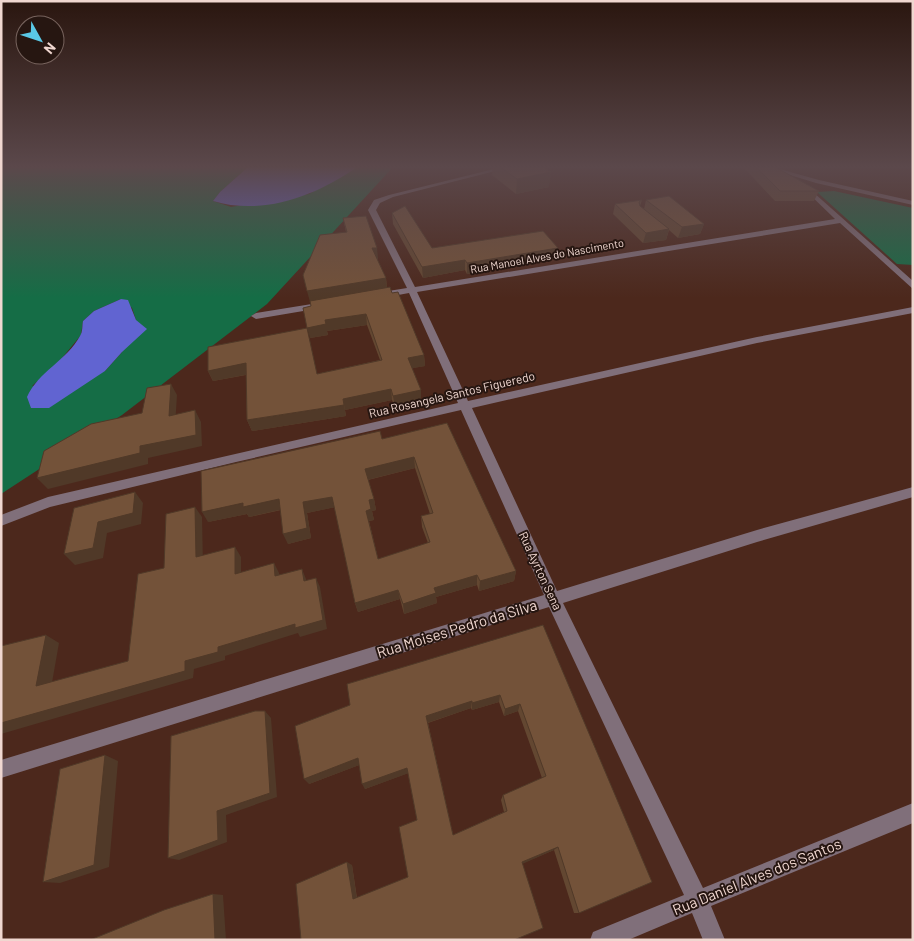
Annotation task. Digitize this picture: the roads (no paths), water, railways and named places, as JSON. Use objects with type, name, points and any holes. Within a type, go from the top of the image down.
[{"type":"street","name":"Rua Ayrton Sena","points":[[372,211],[412,290],[553,599],[698,901],[714,940]]},
{"type":"street","points":[[832,211],[913,286]]},
{"type":"street","name":"Rua Manoel Alves do Nascimento","points":[[373,297],[842,220]]},
{"type":"street","points":[[672,239],[681,246]]},
{"type":"street","points":[[256,316],[324,305]]},
{"type":"street","name":"Rua Rosangela Santos Figueredo","points":[[1,520],[48,502],[236,457],[758,340],[913,310]]},
{"type":"street","name":"Rua Moises Pedro da Silva","points":[[1,769],[757,536],[913,492]]},
{"type":"street","name":"Rua Daniel Alves dos Santos","points":[[601,940],[913,813]]}]
